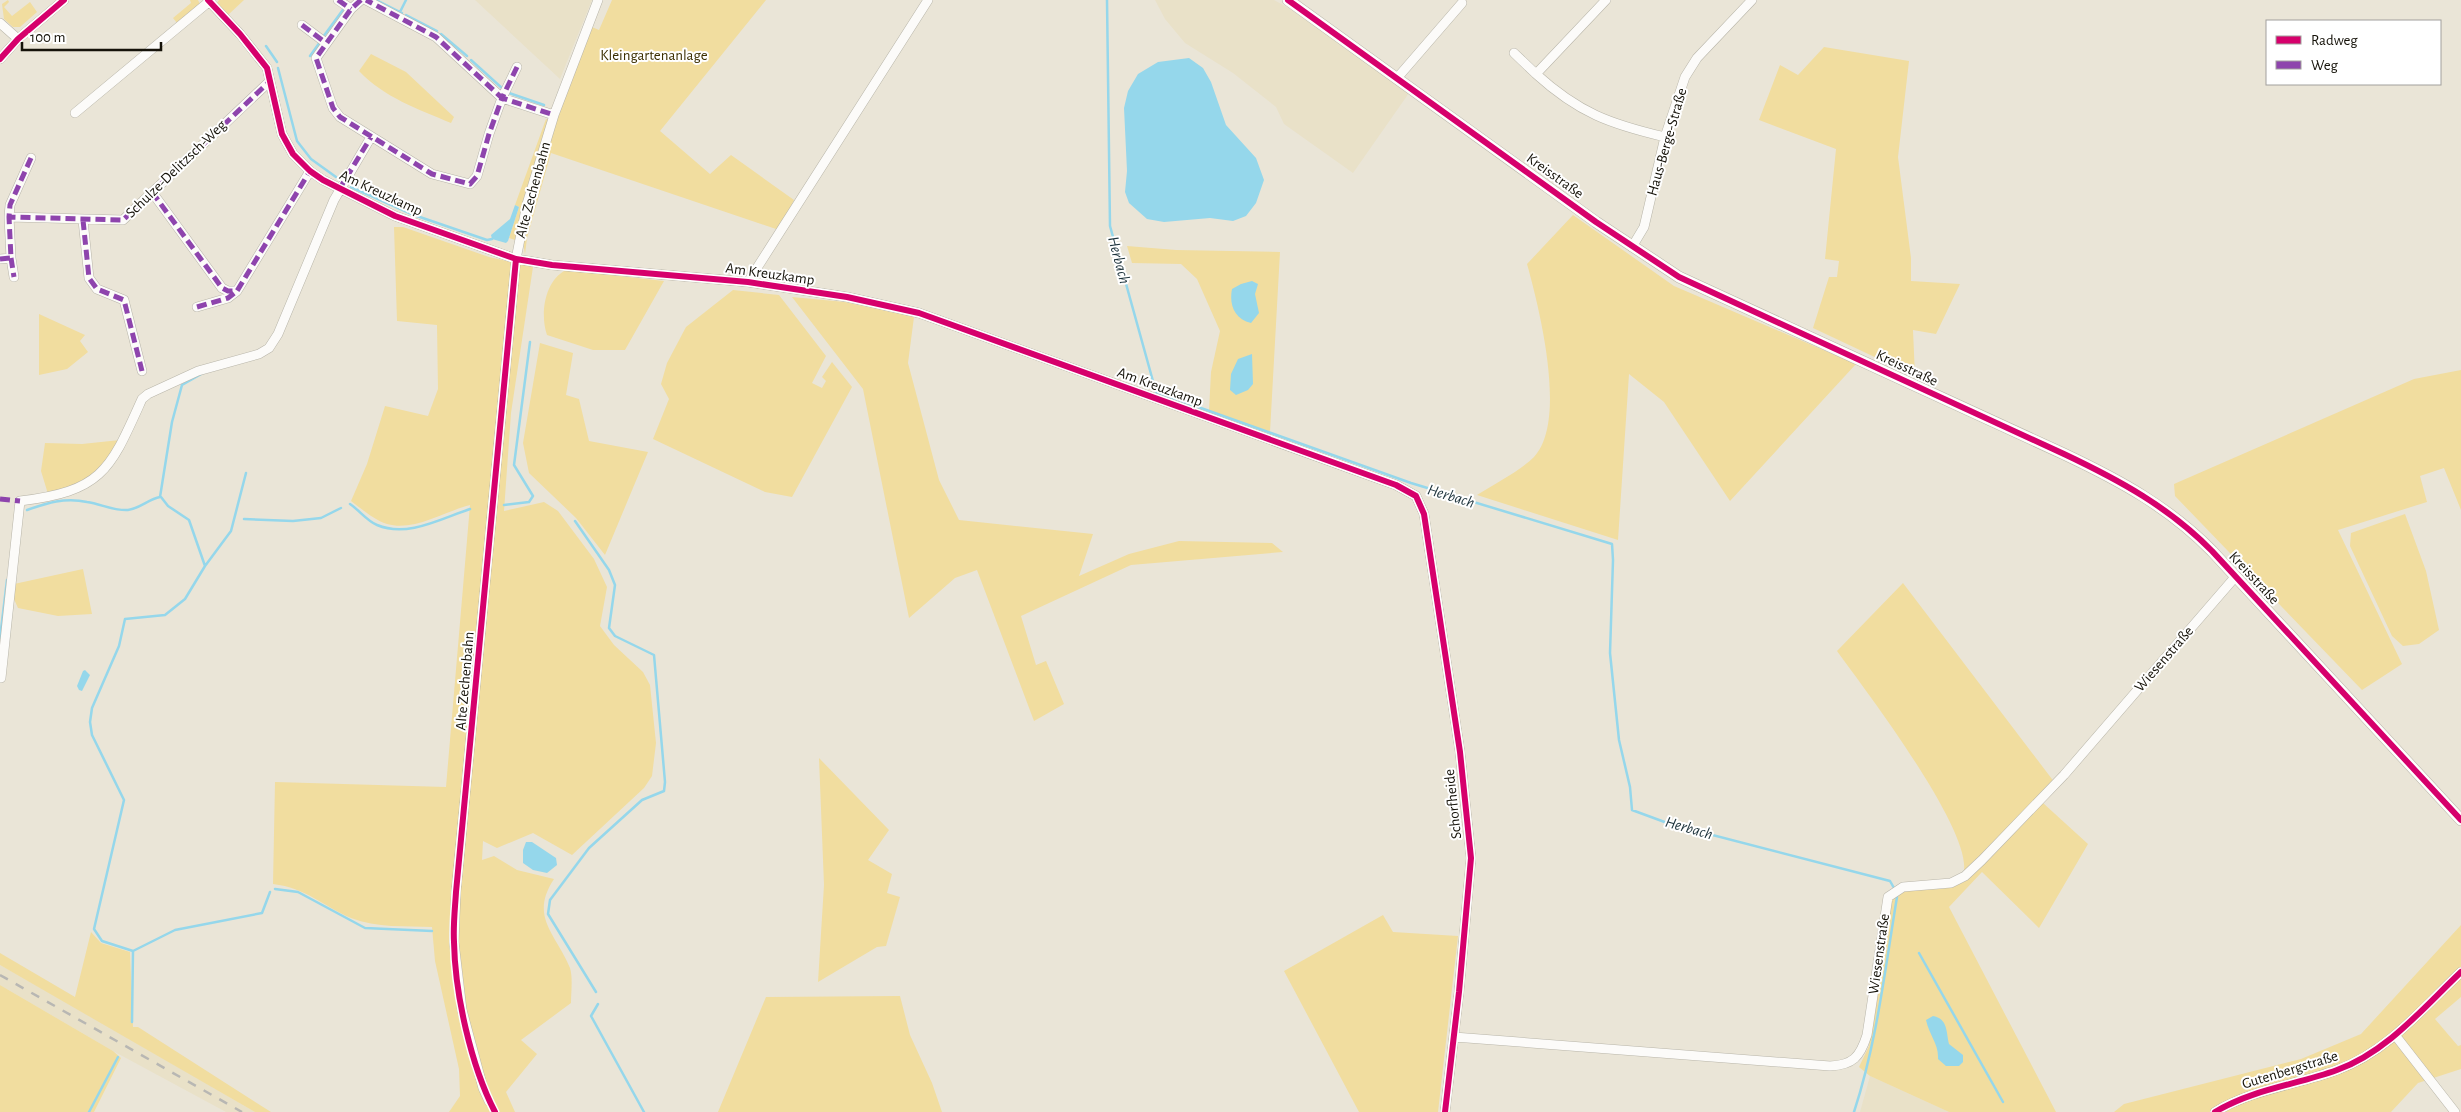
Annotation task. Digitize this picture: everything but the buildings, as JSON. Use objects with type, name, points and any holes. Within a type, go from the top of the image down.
[{"type":"main road","name":"Kreisstraße","points":[[1288,0],[1632,247],[1680,277],[1711,293],[2103,472],[2143,494],[2176,517],[2236,576],[2461,820]]},
{"type":"street","points":[[0,60],[18,39],[64,0]]},
{"type":"street","points":[[338,0],[351,9]]},
{"type":"street","points":[[361,0],[351,9],[316,58],[333,108],[340,117],[432,174],[470,184],[477,176],[488,134],[516,67]]},
{"type":"street","points":[[366,0],[436,37],[502,98],[554,115]]},
{"type":"street","name":"Alte Zechenbahn","points":[[489,1101],[483,1088],[462,1010],[454,942],[456,892],[516,259],[527,204],[554,115],[598,0]]},
{"type":"street","points":[[748,282],[928,0]]},
{"type":"street","name":"Haus-Berge-Straße","points":[[1632,247],[1644,226],[1665,137],[1690,68],[1752,0]]},
{"type":"street","points":[[75,113],[210,1]]},
{"type":"street","name":"Am Kreuzkamp","points":[[210,1],[263,62],[270,81],[282,134],[293,154],[310,171],[395,216],[516,259],[748,282],[847,297],[919,313],[1396,485],[1416,496]]},
{"type":"street","points":[[1536,74],[1603,1]]},
{"type":"street","points":[[1398,78],[1462,3]]},
{"type":"street","points":[[0,23],[18,39]]},
{"type":"street","points":[[302,25],[326,43]]},
{"type":"street","points":[[1514,53],[1573,105],[1594,116],[1665,137]]},
{"type":"street","name":"Schulze-Delitzsch-Weg","points":[[8,217],[123,220],[270,81]]},
{"type":"street","points":[[340,188],[371,137]]},
{"type":"street","points":[[14,277],[8,217],[10,206],[30,158]]},
{"type":"street","points":[[197,307],[228,298],[237,291],[310,171]]},
{"type":"street","name":"Am Kreuzkamp","points":[[1,678],[20,502],[74,491],[105,469],[114,460],[142,399],[148,394],[198,371],[259,354],[269,348],[278,334],[340,188]]},
{"type":"street","points":[[152,192],[222,288],[228,291],[237,291]]},
{"type":"street","points":[[83,220],[89,278],[97,289],[124,300],[142,371]]},
{"type":"street","points":[[0,258],[11,258]]},
{"type":"street","name":"Schorfheide","points":[[1416,496],[1424,514],[1460,752],[1471,858],[1445,1112]]},
{"type":"street","name":"Wiesenstraße","points":[[1454,1037],[1830,1066],[1848,1064],[1860,1054],[1866,1035],[1888,897],[1903,887],[1951,884],[1965,876],[2064,775],[2236,576]]},
{"type":"street","name":"Gutenbergstraße","points":[[2215,1112],[2248,1095],[2336,1070],[2363,1058],[2395,1035],[2461,972]]},
{"type":"street","points":[[2395,1035],[2455,1112]]},
{"type":"shaded area","points":[[475,0],[592,0],[560,79]]},
{"type":"shaded area","points":[[1155,0],[1274,0],[1294,11],[1409,93],[1353,173],[1284,124],[1276,107],[1233,73],[1185,43],[1165,19]]},
{"type":"shaded area","points":[[0,965],[255,1112],[226,1112],[113,1051],[0,985]]},
{"type":"shaded area","points":[[1870,1076],[1949,1112],[1860,1112]]},
{"type":"green space","points":[[8,0],[9,2],[4,7],[12,16],[30,2],[37,12],[20,27],[13,27],[4,19],[2,4]]},
{"type":"green space","points":[[190,0],[198,0],[200,4],[177,23],[173,18],[191,3]]},
{"type":"green space","points":[[219,0],[244,0],[228,15],[217,3]]},
{"type":"green space","name":"Kleingartenanlage","points":[[612,0],[766,0],[660,131],[710,174],[731,155],[794,200],[779,230],[551,153],[527,238],[525,254],[524,235],[526,223],[551,137],[592,27],[599,30]]},
{"type":"green space","points":[[1824,47],[1909,61],[1898,157],[1911,258],[1911,281],[1960,284],[1936,334],[1913,330],[1915,376],[1813,328],[1829,277],[1837,277],[1839,261],[1825,259],[1836,149],[1759,120],[1780,65],[1798,75]]},
{"type":"green space","points":[[371,54],[406,72],[454,117],[451,123],[402,102],[369,80],[359,71]]},
{"type":"green space","points":[[546,119],[549,120],[515,240],[509,238],[519,207],[515,205]]},
{"type":"green space","points":[[1573,215],[1674,286],[1856,364],[1730,501],[1664,402],[1629,374],[1618,540],[1477,495],[1528,462],[1534,457],[1544,440],[1549,418],[1548,363],[1538,307],[1527,264]]},
{"type":"green space","points":[[394,227],[403,227],[489,257],[533,267],[511,413],[504,511],[544,502],[558,511],[594,559],[607,587],[600,626],[614,645],[643,672],[650,685],[656,743],[652,776],[644,788],[572,855],[533,833],[497,848],[483,841],[482,860],[494,856],[517,870],[554,879],[547,892],[544,915],[547,925],[570,968],[571,976],[571,1003],[521,1040],[537,1054],[506,1092],[515,1112],[449,1112],[460,1096],[459,1069],[435,961],[432,927],[391,926],[361,921],[341,913],[305,893],[273,884],[275,782],[446,787],[470,505],[419,523],[397,526],[377,520],[351,501],[367,464],[385,406],[428,416],[438,389],[437,325],[397,321]]},
{"type":"green space","points":[[1127,246],[1176,250],[1280,252],[1270,432],[1209,411],[1211,372],[1220,331],[1197,279],[1181,264],[1132,263]]},
{"type":"green space","points":[[566,270],[664,281],[625,350],[593,350],[547,335],[544,309],[548,290],[559,275]]},
{"type":"green space","points":[[733,290],[779,295],[826,356],[812,383],[822,388],[826,381],[822,377],[832,362],[852,387],[792,497],[765,492],[653,439],[669,399],[661,384],[667,363],[686,327]]},
{"type":"green space","points":[[792,297],[845,302],[914,317],[908,363],[939,480],[959,520],[1093,534],[1079,576],[1129,554],[1179,541],[1272,543],[1283,552],[1131,565],[1021,616],[1036,665],[1046,661],[1064,704],[1034,721],[977,570],[955,578],[909,618],[863,389]]},
{"type":"green space","points":[[39,314],[85,335],[80,341],[88,352],[67,369],[39,375]]},
{"type":"green space","points":[[540,343],[573,353],[566,395],[579,399],[589,441],[648,452],[605,555],[576,518],[529,473],[523,443]]},
{"type":"green space","points":[[2461,370],[2461,510],[2444,468],[2420,476],[2427,502],[2338,530],[2402,664],[2362,690],[2175,496],[2174,484],[2414,379]]},
{"type":"green space","points":[[120,440],[98,469],[82,481],[48,494],[41,471],[45,443],[82,444]]},
{"type":"green space","points":[[2405,514],[2426,571],[2439,630],[2419,644],[2403,646],[2392,636],[2350,546],[2351,533]]},
{"type":"green space","points":[[83,569],[92,614],[58,616],[18,608],[14,599],[14,584]]},
{"type":"green space","points":[[1903,583],[2058,787],[2043,803],[2088,844],[2039,928],[1982,872],[1949,907],[2056,1112],[1949,1112],[1870,1076],[1859,1067],[1869,1046],[1889,904],[1900,892],[1949,887],[1979,867],[1975,860],[1964,871],[1961,851],[1951,824],[1934,793],[1892,727],[1837,651]]},
{"type":"green space","points":[[819,758],[889,830],[868,860],[892,874],[887,893],[900,897],[886,946],[877,947],[818,982],[824,885]]},
{"type":"green space","points":[[1383,915],[1393,932],[1458,936],[1438,1112],[1359,1112],[1284,971]]},
{"type":"green space","points":[[2461,925],[2461,997],[2435,1019],[2458,1046],[2461,1045],[2461,1069],[2418,1083],[2391,1112],[2114,1112],[2124,1104],[2301,1059],[2361,1034]]},
{"type":"green space","points":[[91,932],[101,943],[130,952],[133,1027],[138,1027],[271,1112],[255,1112],[0,965],[0,953],[75,997]]},
{"type":"green space","points":[[0,985],[113,1051],[121,1058],[94,1112],[0,1112]]},
{"type":"green space","points":[[900,996],[910,1035],[932,1083],[942,1112],[718,1112],[766,997]]},
{"type":"water","points":[[1189,58],[1203,68],[1211,82],[1226,125],[1256,158],[1264,180],[1256,203],[1246,216],[1233,221],[1210,218],[1164,222],[1147,219],[1129,203],[1125,192],[1127,171],[1124,108],[1128,91],[1138,74],[1158,62]]},
{"type":"water","points":[[515,205],[519,207],[508,241],[506,243],[492,239],[491,235],[510,219]]},
{"type":"water","points":[[1252,281],[1258,284],[1255,294],[1259,313],[1251,323],[1240,318],[1234,310],[1231,295],[1232,289]]},
{"type":"water","points":[[1252,354],[1253,384],[1248,390],[1236,395],[1230,390],[1231,374],[1238,359]]},
{"type":"water","points":[[85,670],[90,675],[82,691],[77,686]]},
{"type":"water","points":[[526,842],[532,842],[556,858],[557,865],[547,873],[533,870],[523,863],[523,850]]},
{"type":"water","points":[[1933,1016],[1944,1023],[1949,1044],[1963,1055],[1963,1062],[1959,1066],[1946,1066],[1938,1059],[1937,1049],[1926,1020]]},
{"type":"waterway","points":[[376,0],[402,13]]},
{"type":"waterway","points":[[400,12],[406,0]]},
{"type":"waterway","name":"Herbach","points":[[1107,0],[1110,226],[1156,392],[1411,483],[1612,544],[1610,653],[1619,740],[1630,787],[1632,810],[1670,824],[1890,881],[1894,888]]},
{"type":"waterway","points":[[323,37],[345,7]]},
{"type":"waterway","points":[[406,15],[437,31]]},
{"type":"waterway","points":[[441,34],[467,56]]},
{"type":"waterway","points":[[310,56],[320,42]]},
{"type":"waterway","points":[[266,46],[277,62]]},
{"type":"waterway","points":[[471,60],[503,89]]},
{"type":"waterway","points":[[278,68],[297,141],[311,159],[336,177]]},
{"type":"waterway","points":[[509,93],[544,105]]},
{"type":"waterway","points":[[351,187],[414,215],[487,240],[492,239]]},
{"type":"waterway","points":[[504,505],[529,502],[533,496],[514,465],[530,342]]},
{"type":"waterway","points":[[27,510],[64,500],[128,510],[160,497],[172,422],[182,385],[203,373]]},
{"type":"waterway","points":[[133,951],[102,941],[94,929],[124,800],[92,735],[90,722],[92,708],[119,646],[125,619],[165,615],[185,599],[205,566],[231,531],[246,473]]},
{"type":"waterway","points":[[161,497],[168,506],[189,520],[205,566]]},
{"type":"waterway","points":[[350,504],[377,525],[401,529],[425,525],[470,509]]},
{"type":"waterway","points":[[244,519],[293,521],[321,518],[341,508]]},
{"type":"waterway","points":[[575,521],[609,570],[615,585],[609,628],[615,636],[654,655],[665,782],[664,791],[642,800],[589,848],[550,900],[548,914],[596,992]]},
{"type":"waterway","points":[[0,638],[7,580]]},
{"type":"waterway","points":[[275,889],[298,892],[365,928],[432,931]]},
{"type":"waterway","points":[[132,1022],[133,951],[175,930],[262,913],[270,892]]},
{"type":"waterway","points":[[1854,1112],[1875,1032],[1897,897]]},
{"type":"waterway","points":[[1919,953],[2003,1102]]},
{"type":"waterway","points":[[598,1004],[591,1016],[644,1112]]},
{"type":"waterway","points":[[89,1112],[118,1057]]},
{"type":"railway","points":[[0,975],[242,1112]]},
{"type":"marked path","points":[[338,0],[351,9]]},
{"type":"marked path","points":[[361,0],[351,9],[316,58],[333,108],[340,117],[432,174],[470,184],[477,176],[502,98],[436,37],[366,0]]},
{"type":"marked path","points":[[302,25],[326,43]]},
{"type":"marked path","points":[[517,67],[502,98],[554,115]]},
{"type":"marked path","points":[[31,158],[10,205],[9,217],[123,220],[270,81]]},
{"type":"marked path","points":[[337,187],[340,188],[371,137]]},
{"type":"marked path","points":[[152,192],[222,288],[228,291],[237,291],[310,171]]},
{"type":"marked path","points":[[0,259],[11,258],[9,217]]},
{"type":"marked path","points":[[83,220],[89,278],[97,289],[124,300],[142,371]]},
{"type":"marked path","points":[[11,258],[14,277]]},
{"type":"marked path","points":[[197,307],[228,298],[237,291]]},
{"type":"marked path","points":[[0,499],[20,501]]},
{"type":"cycle path","points":[[0,59],[18,39],[64,0]]},
{"type":"cycle path","points":[[208,0],[240,34],[267,68],[282,134],[293,154],[310,171],[323,180],[395,216],[516,259],[552,265],[748,282],[847,297],[919,313],[1396,485],[1416,496],[1424,514],[1460,752],[1471,858],[1459,992],[1445,1112]]},
{"type":"cycle path","points":[[1288,0],[1596,222],[1679,277],[2064,454],[2124,485],[2161,508],[2196,535],[2212,551],[2461,820]]},
{"type":"cycle path","points":[[495,1112],[486,1094],[472,1052],[461,1007],[455,962],[454,929],[516,259]]},
{"type":"cycle path","points":[[2215,1112],[2244,1098],[2322,1075],[2355,1062],[2388,1041],[2404,1028],[2461,972]]}]
